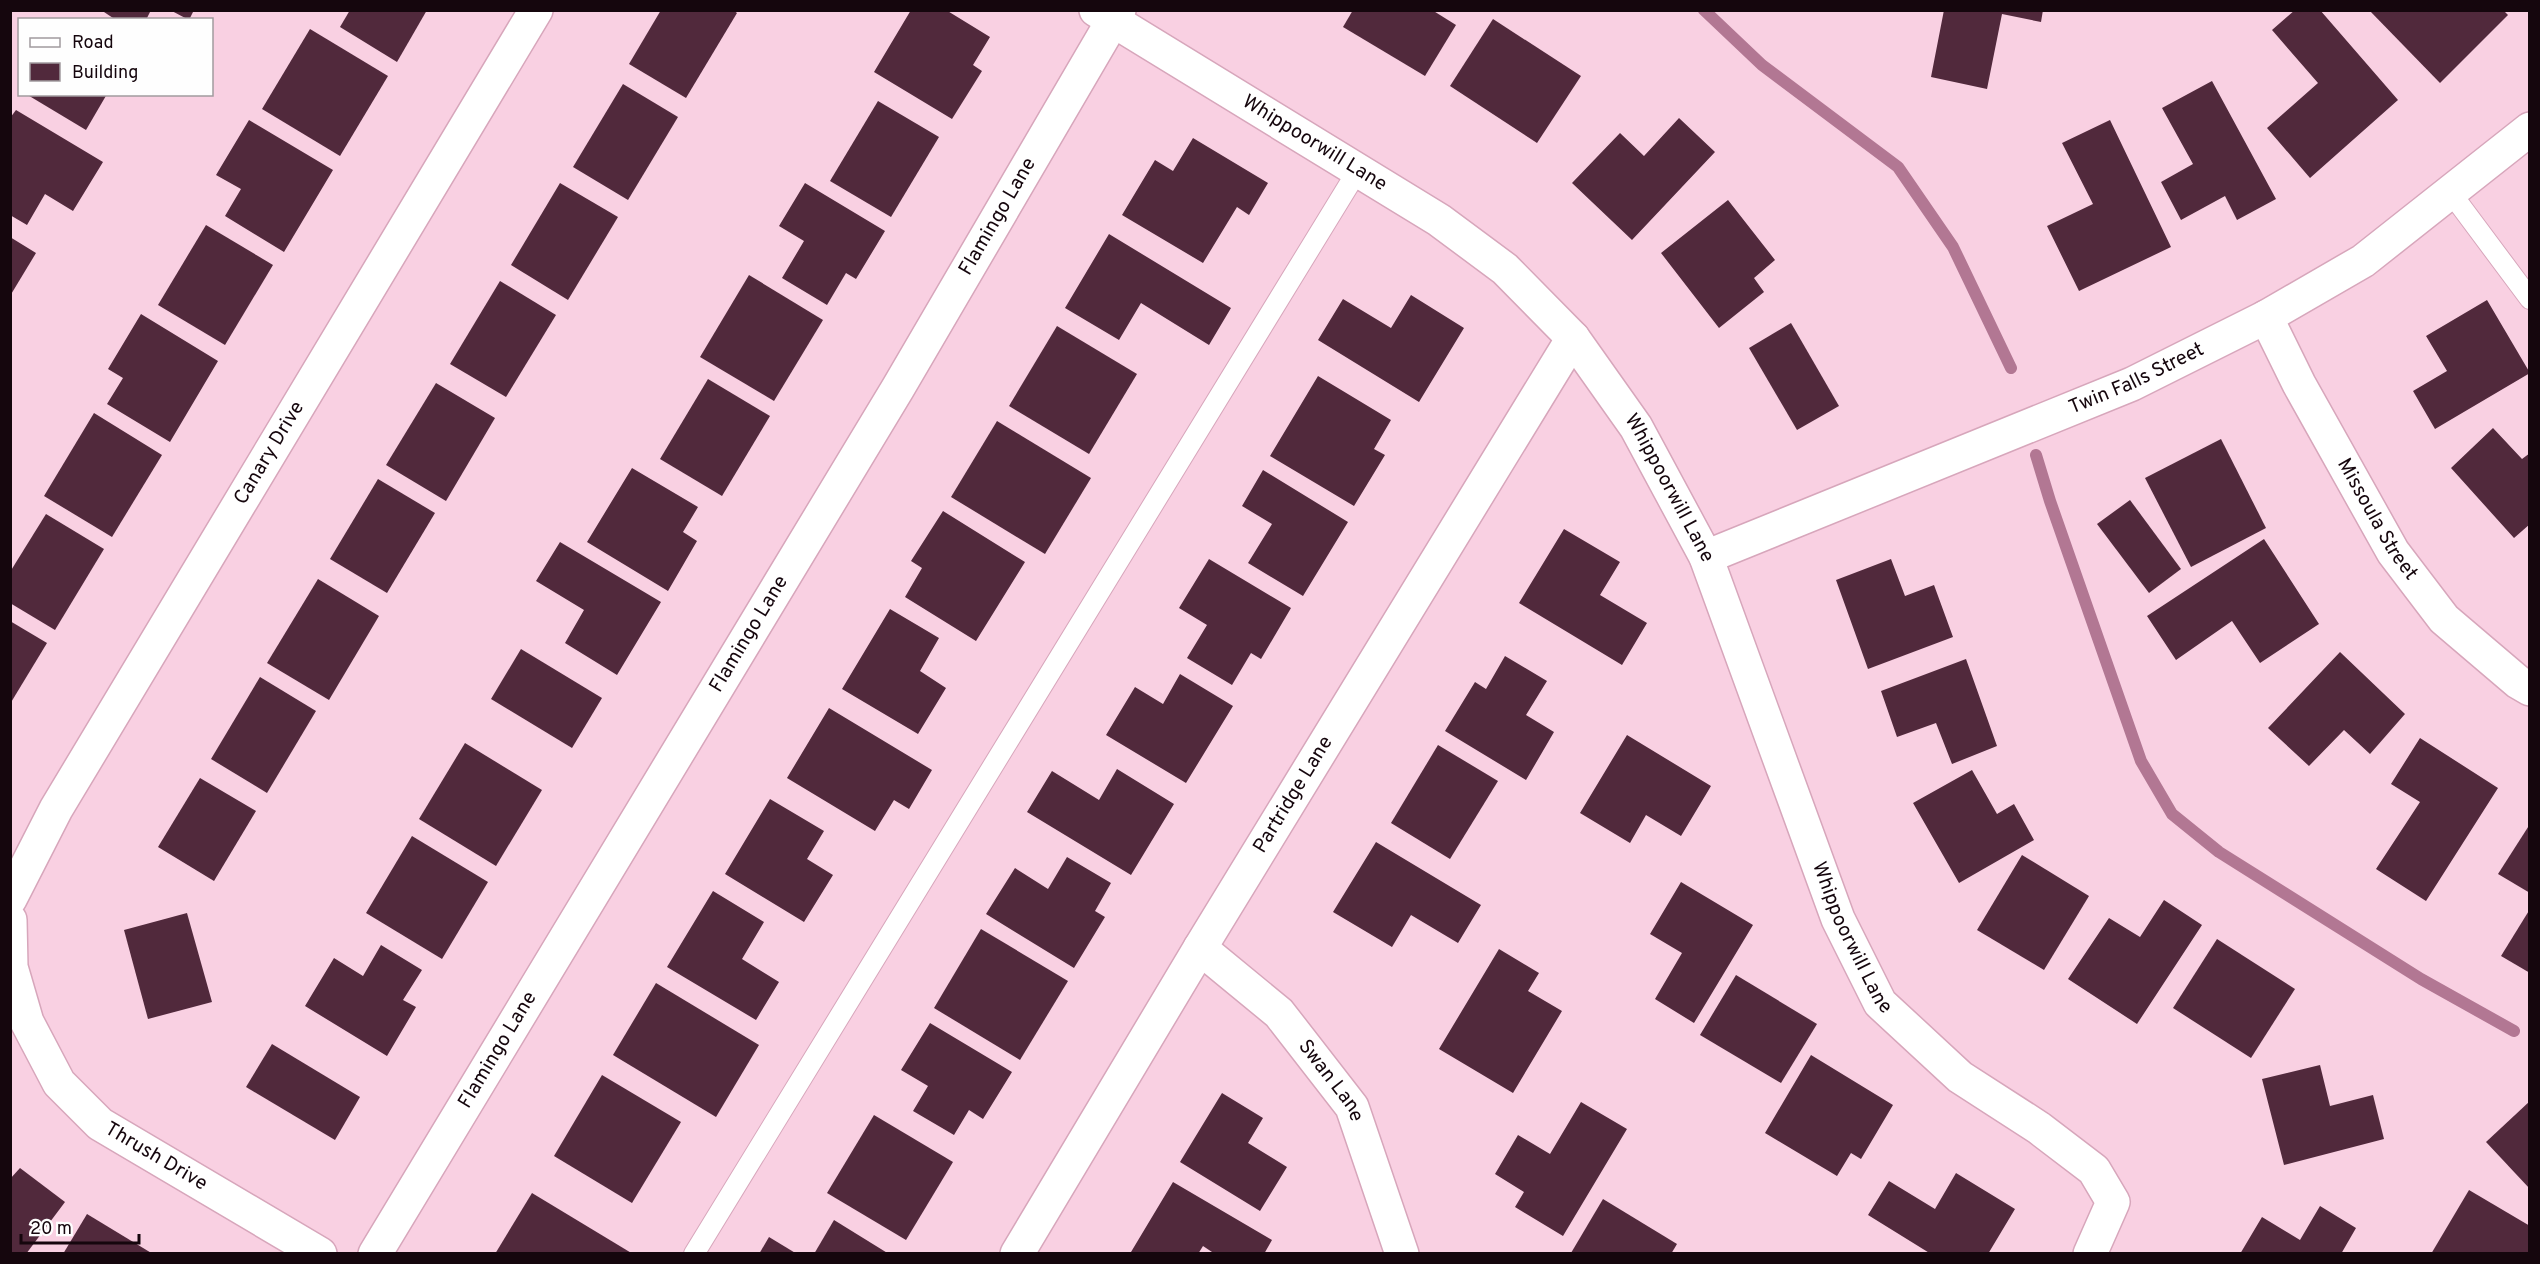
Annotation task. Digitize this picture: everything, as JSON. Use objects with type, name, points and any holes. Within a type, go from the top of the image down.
[{"type":"street","name":"Canary Drive","points":[[10,898],[56,809],[536,10]]},
{"type":"street","name":"Whippoorwill Lane","points":[[1110,14],[1439,220],[1505,269],[1573,338],[1636,427],[1706,557],[1838,919],[1880,1003],[1960,1077],[2039,1128],[2094,1170],[2113,1202],[2090,1254]]},
{"type":"street","name":"Flamingo Lane","points":[[375,1254],[898,388],[1110,14]]},
{"type":"street","name":"Twin Falls Street","points":[[1706,557],[2132,384],[2266,317],[2363,261],[2529,129]]},
{"type":"street","name":"Missoula Street","points":[[2266,317],[2299,384],[2393,552],[2444,619],[2529,689]]},
{"type":"street","name":"Partridge Lane","points":[[1017,1254],[1200,948],[1573,338]]},
{"type":"street","name":"Thrush Drive","points":[[10,920],[11,967],[27,1022],[59,1083],[100,1124],[320,1254]]},
{"type":"street","name":"Swan Lane","points":[[1200,948],[1279,1013],[1352,1107],[1401,1254]]},
{"type":"lane","points":[[694,1254],[1358,170]]},
{"type":"lane","points":[[2451,193],[2529,299]]},
{"type":"building","points":[[101,10],[151,10],[147,18],[113,18]]},
{"type":"building","points":[[170,10],[194,10],[190,18]]},
{"type":"building","points":[[350,10],[427,10],[397,62],[340,27]]},
{"type":"building","points":[[661,10],[733,10],[737,13],[686,98],[629,64]]},
{"type":"building","points":[[911,10],[946,10],[990,37],[973,65],[982,71],[952,119],[874,72]]},
{"type":"building","points":[[1353,10],[1432,10],[1456,25],[1425,76],[1343,27]]},
{"type":"building","points":[[1944,10],[2043,10],[2041,22],[2002,14],[1987,89],[1931,77]]},
{"type":"building","points":[[2295,10],[2320,10],[2398,100],[2310,178],[2267,128],[2318,83],[2272,30]]},
{"type":"building","points":[[2369,10],[2503,10],[2508,15],[2440,83]]},
{"type":"building","points":[[1493,19],[1581,76],[1537,143],[1450,86]]},
{"type":"building","points":[[310,29],[388,76],[340,156],[262,109]]},
{"type":"building","points":[[2212,81],[2276,199],[2237,220],[2225,196],[2181,220],[2161,182],[2193,164],[2162,108]]},
{"type":"building","points":[[623,84],[678,117],[628,200],[573,167]]},
{"type":"building","points":[[29,96],[106,96],[86,130]]},
{"type":"building","points":[[878,101],[939,137],[891,217],[830,181]]},
{"type":"building","points":[[16,110],[103,162],[73,211],[45,194],[27,225],[10,215],[10,118]]},
{"type":"building","points":[[1679,118],[1715,152],[1632,240],[1572,183],[1620,133],[1644,156]]},
{"type":"building","points":[[249,120],[333,170],[284,252],[225,216],[241,189],[216,175]]},
{"type":"building","points":[[2110,120],[2171,247],[2079,291],[2047,226],[2093,204],[2062,143]]},
{"type":"building","points":[[1193,138],[1268,183],[1249,215],[1237,207],[1203,263],[1122,215],[1155,160],[1173,171]]},
{"type":"building","points":[[560,183],[618,217],[568,300],[511,265]]},
{"type":"building","points":[[805,183],[885,231],[856,279],[846,273],[827,305],[782,278],[804,241],[779,226]]},
{"type":"building","points":[[1728,200],[1775,260],[1754,278],[1764,292],[1719,328],[1661,253]]},
{"type":"building","points":[[206,225],[273,265],[225,345],[158,305]]},
{"type":"building","points":[[1109,234],[1231,308],[1209,345],[1141,303],[1119,340],[1065,308]]},
{"type":"building","points":[[10,237],[36,253],[10,296]]},
{"type":"building","points":[[749,275],[823,320],[774,401],[700,357]]},
{"type":"building","points":[[500,281],[556,315],[506,397],[450,364]]},
{"type":"building","points":[[1411,295],[1464,328],[1419,402],[1318,340],[1343,299],[1391,328]]},
{"type":"building","points":[[2487,300],[2530,373],[2435,429],[2413,391],[2447,371],[2426,336]]},
{"type":"building","points":[[141,314],[218,361],[170,442],[107,404],[123,378],[108,369]]},
{"type":"building","points":[[1791,323],[1839,406],[1797,430],[1749,348]]},
{"type":"building","points":[[1057,326],[1137,374],[1089,454],[1009,406]]},
{"type":"building","points":[[1318,376],[1391,420],[1374,449],[1385,455],[1354,506],[1270,456]]},
{"type":"building","points":[[708,379],[770,416],[722,496],[660,459]]},
{"type":"building","points":[[436,383],[495,418],[446,501],[386,465]]},
{"type":"building","points":[[94,413],[162,455],[112,537],[44,496]]},
{"type":"building","points":[[997,421],[1091,478],[1045,554],[951,497]]},
{"type":"building","points":[[2493,428],[2522,459],[2530,453],[2530,524],[2514,538],[2451,468]]},
{"type":"building","points":[[2221,439],[2266,528],[2191,567],[2145,478]]},
{"type":"building","points":[[632,468],[698,507],[683,532],[697,541],[668,591],[587,542]]},
{"type":"building","points":[[1263,470],[1348,522],[1303,596],[1248,563],[1272,524],[1242,506]]},
{"type":"building","points":[[378,479],[435,513],[387,593],[330,559]]},
{"type":"building","points":[[2130,500],[2181,569],[2149,593],[2097,524]]},
{"type":"building","points":[[943,511],[1025,562],[976,641],[905,597],[922,568],[911,561]]},
{"type":"building","points":[[46,514],[104,549],[55,630],[10,603],[10,572]]},
{"type":"building","points":[[1564,529],[1620,562],[1600,595],[1647,623],[1622,665],[1519,603]]},
{"type":"building","points":[[2264,539],[2319,624],[2260,663],[2232,621],[2176,660],[2147,616]]},
{"type":"building","points":[[560,542],[661,602],[617,675],[565,643],[584,610],[536,581]]},
{"type":"building","points":[[1209,559],[1291,608],[1261,659],[1251,653],[1232,685],[1187,658],[1207,625],[1179,608]]},
{"type":"building","points":[[1891,559],[1905,596],[1934,585],[1953,637],[1868,669],[1836,580]]},
{"type":"building","points":[[318,579],[379,616],[329,700],[267,663]]},
{"type":"building","points":[[890,609],[939,638],[920,671],[946,688],[918,734],[842,689]]},
{"type":"building","points":[[10,621],[47,643],[10,704]]},
{"type":"building","points":[[521,649],[602,698],[572,748],[491,699]]},
{"type":"building","points":[[2340,652],[2405,714],[2370,754],[2344,730],[2309,766],[2268,728]]},
{"type":"building","points":[[1505,656],[1547,681],[1526,715],[1554,732],[1526,780],[1445,731],[1475,682],[1486,689]]},
{"type":"building","points":[[1966,659],[1997,746],[1952,764],[1936,723],[1897,737],[1881,691]]},
{"type":"building","points":[[1180,674],[1233,706],[1186,783],[1106,735],[1135,687],[1163,704]]},
{"type":"building","points":[[260,677],[316,711],[267,793],[211,759]]},
{"type":"building","points":[[829,708],[932,770],[909,809],[894,800],[875,831],[787,778]]},
{"type":"building","points":[[1627,735],[1711,786],[1681,836],[1646,815],[1630,843],[1580,813]]},
{"type":"building","points":[[2420,738],[2498,788],[2426,901],[2376,869],[2420,802],[2391,784]]},
{"type":"building","points":[[465,743],[542,790],[496,866],[419,819]]},
{"type":"building","points":[[1438,745],[1498,781],[1450,859],[1391,823]]},
{"type":"building","points":[[1117,769],[1174,804],[1131,875],[1027,812],[1052,771],[1099,800]]},
{"type":"building","points":[[1972,770],[1997,814],[2014,804],[2034,840],[1959,883],[1913,803]]},
{"type":"building","points":[[200,778],[256,811],[214,881],[158,847]]},
{"type":"building","points":[[770,799],[824,831],[807,859],[833,875],[804,922],[725,874]]},
{"type":"building","points":[[2530,824],[2530,893],[2498,874]]},
{"type":"building","points":[[412,836],[488,882],[442,959],[366,913]]},
{"type":"building","points":[[1376,842],[1481,905],[1458,943],[1411,915],[1392,947],[1333,912]]},
{"type":"building","points":[[2022,855],[2089,896],[2044,970],[1977,930]]},
{"type":"building","points":[[1067,857],[1111,883],[1095,911],[1105,917],[1074,968],[986,914],[1015,868],[1048,889]]},
{"type":"building","points":[[1681,882],[1753,925],[1694,1023],[1655,999],[1682,953],[1650,934]]},
{"type":"building","points":[[713,891],[764,922],[742,959],[779,982],[756,1020],[667,967]]},
{"type":"building","points":[[2164,900],[2202,925],[2137,1024],[2068,979],[2109,918],[2140,937]]},
{"type":"building","points":[[2530,909],[2530,973],[2501,956]]},
{"type":"building","points":[[187,913],[212,1002],[148,1019],[124,930]]},
{"type":"building","points":[[981,929],[1068,981],[1020,1060],[934,1008]]},
{"type":"building","points":[[2217,939],[2295,989],[2251,1058],[2173,1008]]},
{"type":"building","points":[[381,945],[422,970],[403,1000],[416,1007],[387,1056],[305,1006],[334,958],[363,976]]},
{"type":"building","points":[[1499,949],[1539,973],[1528,991],[1562,1011],[1513,1093],[1439,1049]]},
{"type":"building","points":[[1736,975],[1817,1024],[1781,1083],[1700,1035]]},
{"type":"building","points":[[656,983],[759,1045],[716,1117],[613,1055]]},
{"type":"building","points":[[930,1023],[1012,1072],[983,1119],[969,1110],[954,1135],[913,1111],[928,1086],[901,1070]]},
{"type":"building","points":[[272,1044],[360,1097],[335,1140],[246,1087]]},
{"type":"building","points":[[1811,1055],[1893,1105],[1861,1159],[1851,1153],[1837,1176],[1765,1133]]},
{"type":"building","points":[[2320,1065],[2330,1106],[2373,1095],[2384,1139],[2284,1165],[2262,1079]]},
{"type":"building","points":[[602,1075],[681,1122],[632,1203],[554,1156]]},
{"type":"building","points":[[1222,1093],[1263,1118],[1248,1143],[1287,1167],[1260,1211],[1180,1162]]},
{"type":"building","points":[[2530,1101],[2530,1189],[2486,1142]]},
{"type":"building","points":[[1581,1102],[1627,1129],[1563,1236],[1515,1207],[1524,1192],[1495,1174],[1518,1135],[1550,1154]]},
{"type":"building","points":[[874,1115],[953,1162],[906,1240],[827,1193]]},
{"type":"building","points":[[20,1168],[65,1202],[26,1254],[10,1254],[10,1179]]},
{"type":"building","points":[[1956,1173],[2015,1209],[1988,1254],[1931,1254],[1868,1215],[1889,1181],[1935,1209]]},
{"type":"building","points":[[1173,1182],[1272,1240],[1264,1254],[1215,1254],[1203,1246],[1198,1254],[1134,1254],[1131,1252]]},
{"type":"building","points":[[2469,1190],[2530,1226],[2530,1254],[2431,1254]]},
{"type":"building","points":[[532,1193],[633,1254],[495,1254]]},
{"type":"building","points":[[1603,1199],[1677,1244],[1671,1254],[1571,1253]]},
{"type":"building","points":[[2320,1206],[2356,1228],[2341,1254],[2240,1254],[2262,1217],[2300,1240]]},
{"type":"building","points":[[87,1214],[153,1254],[63,1254]]},
{"type":"building","points":[[834,1220],[889,1254],[814,1254]]},
{"type":"building","points":[[769,1237],[797,1254],[759,1254]]},
{"type":"waterway","points":[[1704,10],[1762,65],[1898,167],[1953,247],[2011,368]]},
{"type":"waterway","points":[[2036,455],[2141,761],[2172,814],[2219,852],[2421,979],[2514,1031]]}]
